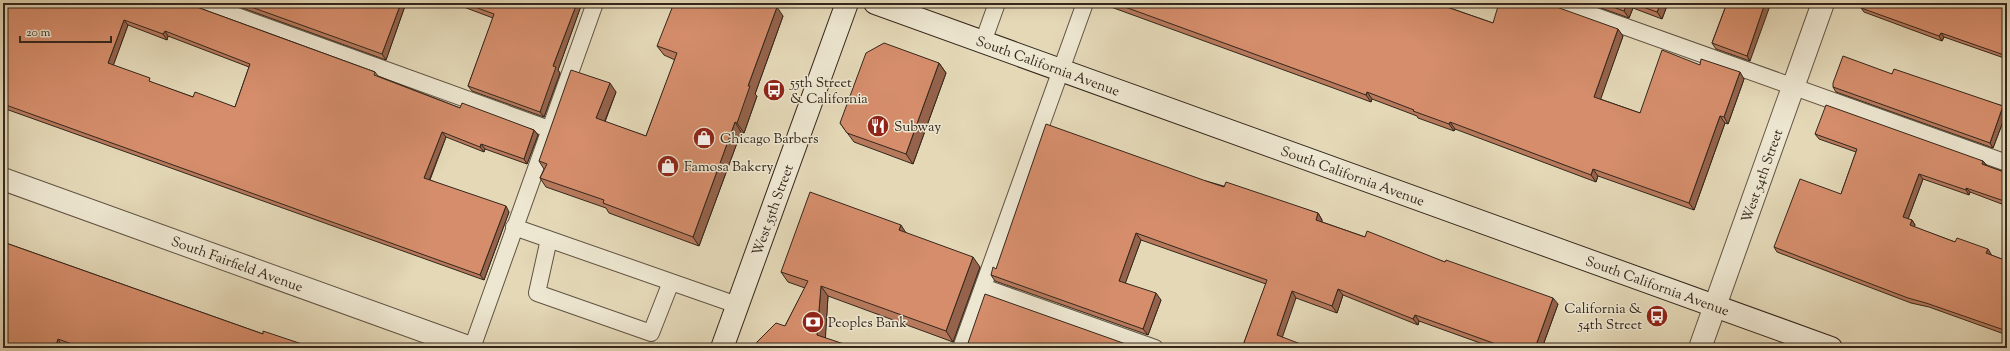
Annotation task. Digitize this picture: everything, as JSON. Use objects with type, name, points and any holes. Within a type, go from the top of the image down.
[{"type":"street","name":"West 55th Street","points":[[722,348],[847,3]]},
{"type":"street","name":"South California Avenue","points":[[875,3],[1831,348]]},
{"type":"street","name":"West 54th Street","points":[[1700,348],[1823,3]]},
{"type":"street","name":"South Fairfield Avenue","points":[[3,179],[471,348]]},
{"type":"lane","points":[[201,3],[549,129]]},
{"type":"lane","points":[[471,348],[595,3]]},
{"type":"lane","points":[[983,42],[997,3]]},
{"type":"lane","points":[[961,348],[1085,3]]},
{"type":"lane","points":[[1559,3],[2007,163]]},
{"type":"lane","points":[[514,227],[737,305]]},
{"type":"lane","points":[[549,239],[537,293],[651,333],[671,282]]},
{"type":"lane","points":[[983,287],[1155,348]]},
{"type":"building","points":[[3,3],[190,3],[194,6],[375,72],[374,75],[460,108],[462,103],[534,130],[524,159],[481,144],[480,147],[442,132],[424,178],[506,206],[480,275],[3,104]],"holes":[[[124,20],[163,34],[165,31],[250,64],[235,107],[195,92],[193,97],[149,81],[150,78],[108,63]]]},
{"type":"building","points":[[240,3],[401,3],[382,54]]},
{"type":"building","points":[[464,3],[577,3],[553,66],[556,67],[540,112],[468,86],[494,14]]},
{"type":"building","points":[[674,3],[767,3],[777,7],[748,86],[750,86],[737,123],[735,122],[693,237],[603,203],[604,200],[540,178],[547,164],[539,161],[571,70],[610,83],[596,118],[646,136],[677,53],[657,46]]},
{"type":"building","points":[[1114,3],[1441,3],[1441,5],[1493,23],[1499,3],[1549,3],[1618,29],[1594,97],[1640,113],[1662,50],[1700,65],[1701,59],[1740,72],[1724,117],[1720,116],[1689,203],[1593,169],[1591,175],[1450,122],[1449,124],[1413,111],[1414,110],[1367,92],[1366,95]]},
{"type":"building","points":[[1602,3],[1627,3],[1624,11]]},
{"type":"building","points":[[1632,3],[1661,3],[1657,12]]},
{"type":"building","points":[[1727,3],[1765,3],[1747,56],[1712,43]]},
{"type":"building","points":[[1863,3],[2007,3],[2007,56],[1941,33],[1939,36],[1861,8]]},
{"type":"building","points":[[884,43],[939,63],[906,154],[847,133],[840,123],[866,53]]},
{"type":"building","points":[[1843,56],[1892,74],[1894,69],[2003,106],[1990,143],[1833,87],[1833,83]]},
{"type":"building","points":[[1826,105],[1983,161],[1982,164],[2007,173],[2007,202],[1919,174],[1903,217],[1912,220],[1910,225],[1955,242],[1957,238],[1988,249],[1986,253],[2007,261],[2007,331],[1908,298],[1774,247],[1800,179],[1841,194],[1857,149],[1815,134]]},
{"type":"building","points":[[1046,124],[1224,187],[1226,182],[1318,213],[1316,220],[1365,237],[1367,231],[1445,262],[1446,260],[1553,298],[1535,348],[1507,348],[1415,315],[1413,319],[1338,289],[1332,306],[1292,291],[1277,335],[1311,348],[1242,348],[1267,280],[1136,233],[1119,281],[1156,293],[1143,329],[991,275],[993,267],[996,269]]},
{"type":"building","points":[[810,192],[901,225],[899,230],[973,257],[946,331],[821,286],[817,335],[856,348],[755,348],[757,342],[776,323],[785,326],[808,281],[781,272]]},
{"type":"building","points":[[3,242],[263,334],[263,331],[314,348],[83,348],[58,339],[55,348],[3,348]]},
{"type":"building","points":[[985,294],[1137,348],[973,348],[974,345],[968,343]]},
{"type":"place","name":"55th Street & California","points":[[774,90]]},
{"type":"place","name":"Subway","points":[[878,126]]},
{"type":"place","name":"Chicago Barbers","points":[[704,138]]},
{"type":"place","name":"Famosa Bakery","points":[[668,166]]},
{"type":"place","name":"California & 54th Street","points":[[1657,316]]},
{"type":"place","name":"Peoples Bank","points":[[813,322]]}]
